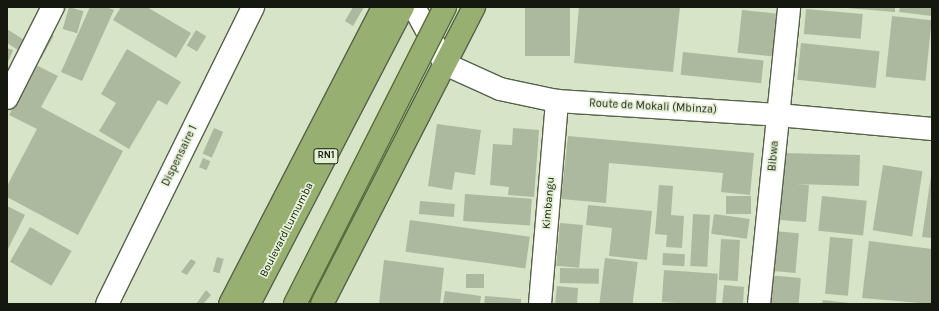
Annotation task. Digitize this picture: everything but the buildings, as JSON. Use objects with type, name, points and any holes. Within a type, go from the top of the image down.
[{"type":"highway","points":[[230,304],[383,7]]},
{"type":"highway","name":"Boulevard Lumumba","points":[[249,304],[403,7]]},
{"type":"highway","points":[[295,304],[445,7]]},
{"type":"highway","points":[[322,304],[474,7]]},
{"type":"street","points":[[7,98],[54,7]]},
{"type":"street","name":"Dispensaire 1","points":[[107,304],[253,7]]},
{"type":"street","points":[[414,7],[445,64]]},
{"type":"street","name":"Bibwa","points":[[759,304],[789,7]]},
{"type":"street","name":"Route de Mokali (Mbinza)","points":[[445,64],[500,89],[558,101],[778,115],[932,129]]},
{"type":"street","name":"Kimbangu","points":[[540,304],[558,101]]}]
